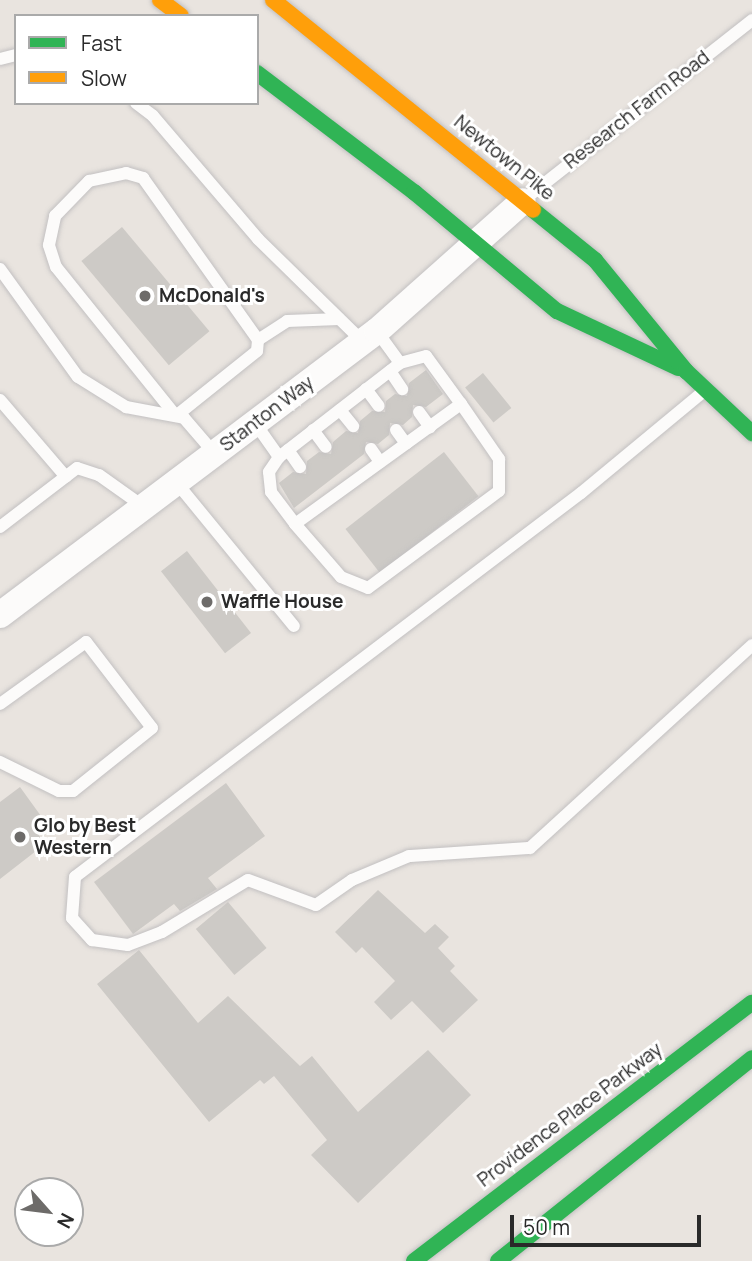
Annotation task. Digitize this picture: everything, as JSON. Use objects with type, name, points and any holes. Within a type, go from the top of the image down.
[{"type":"main road","points":[[160,0],[178,14]]},
{"type":"main road","name":"Newtown Pike","points":[[274,0],[595,260],[686,371],[752,433]]},
{"type":"main road","name":"Newtown Pike","points":[[259,76],[478,245],[557,312],[686,371]]},
{"type":"main road","name":"Providence Place Parkway","points":[[414,1261],[752,1003]]},
{"type":"main road","points":[[498,1261],[752,1058]]},
{"type":"street","name":"Stanton Way","points":[[0,615],[370,336],[478,245],[523,201]]},
{"type":"lane","name":"Research Farm Road","points":[[523,201],[752,20]]},
{"type":"lane","points":[[139,105],[153,116],[258,239],[339,318],[370,336],[395,367],[402,389]]},
{"type":"lane","points":[[126,173],[143,178],[258,340],[257,351],[176,415],[56,267],[49,229],[55,216],[89,181],[126,173]]},
{"type":"lane","points":[[0,269],[78,377],[126,407],[184,418],[215,454]]},
{"type":"lane","points":[[258,340],[287,321],[339,318]]},
{"type":"lane","points":[[426,356],[499,459],[499,491],[368,589],[341,577],[295,524],[271,492],[270,472],[284,454],[395,367],[426,356]]},
{"type":"lane","points":[[366,389],[379,407]]},
{"type":"lane","points":[[706,390],[581,493],[75,877],[72,918],[92,940],[128,946],[162,932],[248,880],[316,905],[352,880],[410,856],[530,848],[752,645]]},
{"type":"lane","points":[[0,400],[66,477]]},
{"type":"lane","points":[[295,524],[461,404]]},
{"type":"lane","points":[[340,410],[353,426]]},
{"type":"lane","points":[[419,412],[430,427]]},
{"type":"lane","points":[[255,423],[300,467]]},
{"type":"lane","points":[[313,430],[326,447]]},
{"type":"lane","points":[[396,430],[406,444]]},
{"type":"lane","points":[[371,449],[380,462]]},
{"type":"lane","points":[[0,527],[77,468],[99,475],[144,507]]},
{"type":"lane","points":[[343,471],[352,483]]},
{"type":"lane","points":[[176,482],[294,626]]},
{"type":"lane","points":[[318,490],[326,502]]},
{"type":"lane","points":[[0,704],[81,643],[92,644],[152,728],[73,791],[59,791],[0,762]]},
{"type":"building","name":"McDonald's","points":[[122,227],[209,331],[169,365],[81,261]]},
{"type":"building","points":[[426,370],[443,394],[426,407],[413,405],[412,417],[403,425],[390,423],[389,435],[378,444],[366,442],[364,454],[294,508],[279,483],[293,472],[306,474],[307,461],[319,452],[331,454],[333,442],[346,431],[358,433],[360,421],[372,411],[385,412],[386,401],[395,394],[407,396],[409,383]]},
{"type":"building","points":[[483,373],[511,408],[493,422],[465,387]]},
{"type":"building","points":[[444,452],[478,496],[380,573],[345,529]]},
{"type":"building","name":"Waffle House","points":[[187,551],[251,633],[225,653],[161,571]]},
{"type":"building","points":[[226,783],[265,836],[208,878],[217,889],[180,911],[174,904],[133,934],[94,882]]},
{"type":"building","name":"Glo by Best Western","points":[[20,787],[46,823],[36,831],[45,844],[0,879],[0,802]]},
{"type":"building","points":[[378,890],[425,933],[435,924],[449,937],[438,948],[455,966],[450,971],[478,1000],[443,1033],[412,1001],[391,1020],[374,1002],[395,981],[362,947],[356,953],[335,932]]},
{"type":"building","points":[[228,902],[267,948],[234,975],[196,929]]},
{"type":"building","points":[[139,950],[198,1023],[228,996],[300,1066],[312,1056],[358,1112],[428,1050],[471,1095],[358,1203],[311,1155],[327,1140],[274,1076],[264,1084],[260,1080],[209,1122],[97,984]]},
{"type":"traffic: fast","points":[[259,75],[414,192],[557,311],[678,368]]},
{"type":"traffic: fast","points":[[533,210],[595,260],[686,371],[752,433]]},
{"type":"traffic: fast","points":[[414,1261],[752,1003]]},
{"type":"traffic: fast","points":[[498,1261],[752,1058]]},
{"type":"traffic: slow","points":[[160,0],[178,14]]},
{"type":"traffic: slow","points":[[273,0],[533,210]]},
{"type":"place","name":"McDonald's","points":[[145,296]]},
{"type":"place","name":"Waffle House","points":[[207,602]]},
{"type":"place","name":"Glo by Best Western","points":[[20,837]]}]
